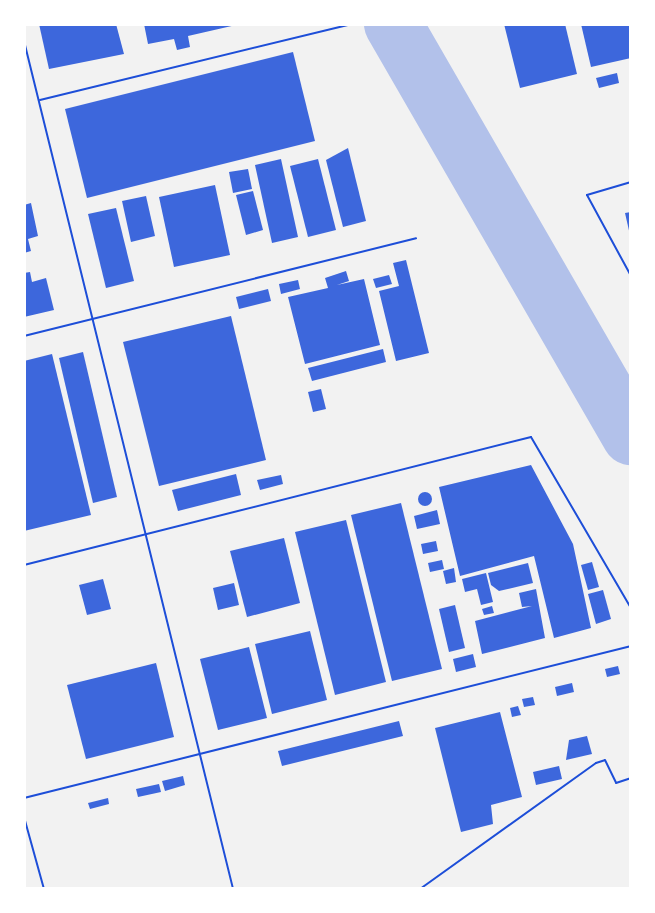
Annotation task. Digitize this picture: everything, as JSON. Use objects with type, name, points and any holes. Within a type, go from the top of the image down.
[{"type":"lane","points":[[39,100],[351,24]]},
{"type":"lane","points":[[24,41],[233,889]]},
{"type":"lane","points":[[631,182],[587,195],[631,276]]},
{"type":"lane","points":[[24,336],[416,238]]},
{"type":"lane","points":[[24,565],[531,437],[631,608]]},
{"type":"lane","points":[[24,798],[631,646]]},
{"type":"lane","points":[[420,889],[596,763],[605,760],[616,783],[631,778]]},
{"type":"lane","points":[[24,817],[44,889]]},
{"type":"building","points":[[39,24],[116,24],[124,54],[49,69]]},
{"type":"building","points":[[144,24],[236,25],[188,36],[190,47],[177,50],[174,39],[148,44]]},
{"type":"building","points":[[504,24],[565,24],[577,74],[520,88]]},
{"type":"building","points":[[581,24],[631,24],[631,58],[591,67]]},
{"type":"building","points":[[293,52],[315,141],[87,198],[65,109]]},
{"type":"building","points":[[617,73],[619,83],[599,88],[596,78]]},
{"type":"building","points":[[348,148],[366,221],[343,227],[326,160]]},
{"type":"building","points":[[281,159],[298,237],[272,243],[255,165]]},
{"type":"building","points":[[318,159],[336,230],[308,237],[290,166]]},
{"type":"building","points":[[248,169],[252,189],[233,193],[229,172]]},
{"type":"building","points":[[215,185],[230,255],[174,267],[159,197]]},
{"type":"building","points":[[253,191],[263,230],[246,235],[236,195]]},
{"type":"building","points":[[146,196],[155,236],[131,242],[122,201]]},
{"type":"building","points":[[31,203],[38,236],[28,239],[31,251],[24,253],[24,205]]},
{"type":"building","points":[[116,208],[134,281],[106,288],[88,214]]},
{"type":"building","points":[[631,212],[631,235],[630,235],[625,213]]},
{"type":"building","points":[[406,260],[429,353],[396,361],[379,291],[399,286],[393,263]]},
{"type":"building","points":[[346,271],[349,281],[337,285],[364,279],[380,345],[305,364],[288,297],[328,288],[325,278]]},
{"type":"building","points":[[30,272],[32,282],[46,278],[54,310],[24,317],[24,273]]},
{"type":"building","points":[[389,275],[392,284],[376,288],[373,279]]},
{"type":"building","points":[[298,280],[300,289],[281,294],[279,284]]},
{"type":"building","points":[[268,289],[271,301],[239,309],[236,297]]},
{"type":"building","points":[[231,316],[266,460],[159,486],[123,342]]},
{"type":"building","points":[[383,349],[386,362],[312,381],[308,368]]},
{"type":"building","points":[[83,352],[117,497],[93,503],[59,358]]},
{"type":"building","points":[[52,354],[91,515],[24,531],[24,361]]},
{"type":"building","points":[[321,389],[326,409],[313,412],[308,392]]},
{"type":"building","points":[[531,465],[573,544],[591,628],[554,638],[534,556],[460,576],[439,487]]},
{"type":"building","points":[[236,474],[241,495],[178,511],[172,490]]},
{"type":"building","points":[[281,475],[283,484],[260,490],[257,480]]},
{"type":"building","points":[[425,492],[432,499],[425,506],[418,499]]},
{"type":"building","points":[[401,503],[442,669],[392,681],[351,515]]},
{"type":"building","points":[[437,510],[440,524],[417,529],[414,516]]},
{"type":"building","points":[[346,520],[386,682],[335,695],[295,532]]},
{"type":"building","points":[[284,538],[300,603],[247,617],[230,551]]},
{"type":"building","points":[[436,541],[438,551],[423,554],[421,544]]},
{"type":"building","points":[[442,560],[444,569],[430,572],[428,563]]},
{"type":"building","points":[[592,562],[599,587],[588,590],[581,565]]},
{"type":"building","points":[[528,563],[533,583],[499,591],[491,585],[488,573]]},
{"type":"building","points":[[454,568],[456,582],[446,584],[443,571]]},
{"type":"building","points":[[486,573],[493,602],[481,605],[477,589],[465,592],[462,579]]},
{"type":"building","points":[[103,579],[111,609],[87,615],[79,585]]},
{"type":"building","points":[[234,583],[239,605],[218,610],[213,588]]},
{"type":"building","points":[[536,589],[545,638],[482,654],[475,621],[532,606],[522,607],[519,593]]},
{"type":"building","points":[[603,590],[611,619],[596,624],[588,594]]},
{"type":"building","points":[[455,605],[465,648],[449,652],[439,609]]},
{"type":"building","points":[[492,606],[494,613],[484,615],[482,609]]},
{"type":"building","points":[[310,631],[327,700],[272,714],[255,644]]},
{"type":"building","points":[[249,647],[267,718],[218,730],[200,659]]},
{"type":"building","points":[[473,654],[476,667],[456,672],[453,659]]},
{"type":"building","points":[[156,663],[174,737],[86,759],[67,685]]},
{"type":"building","points":[[618,666],[620,674],[607,677],[605,669]]},
{"type":"building","points":[[572,683],[574,692],[557,696],[555,687]]},
{"type":"building","points":[[533,697],[535,705],[524,707],[522,699]]},
{"type":"building","points":[[518,706],[521,715],[512,717],[510,708]]},
{"type":"building","points":[[500,712],[522,797],[491,805],[493,824],[461,832],[435,728]]},
{"type":"building","points":[[399,721],[403,736],[282,766],[278,751]]},
{"type":"building","points":[[587,736],[592,754],[566,760],[569,740]]},
{"type":"building","points":[[559,766],[562,779],[536,785],[533,772]]},
{"type":"building","points":[[183,776],[185,785],[165,791],[162,781]]},
{"type":"building","points":[[159,784],[161,792],[138,797],[136,789]]},
{"type":"building","points":[[108,798],[109,804],[90,809],[88,803]]},
{"type":"runway","points":[[393,24],[631,436]]}]
